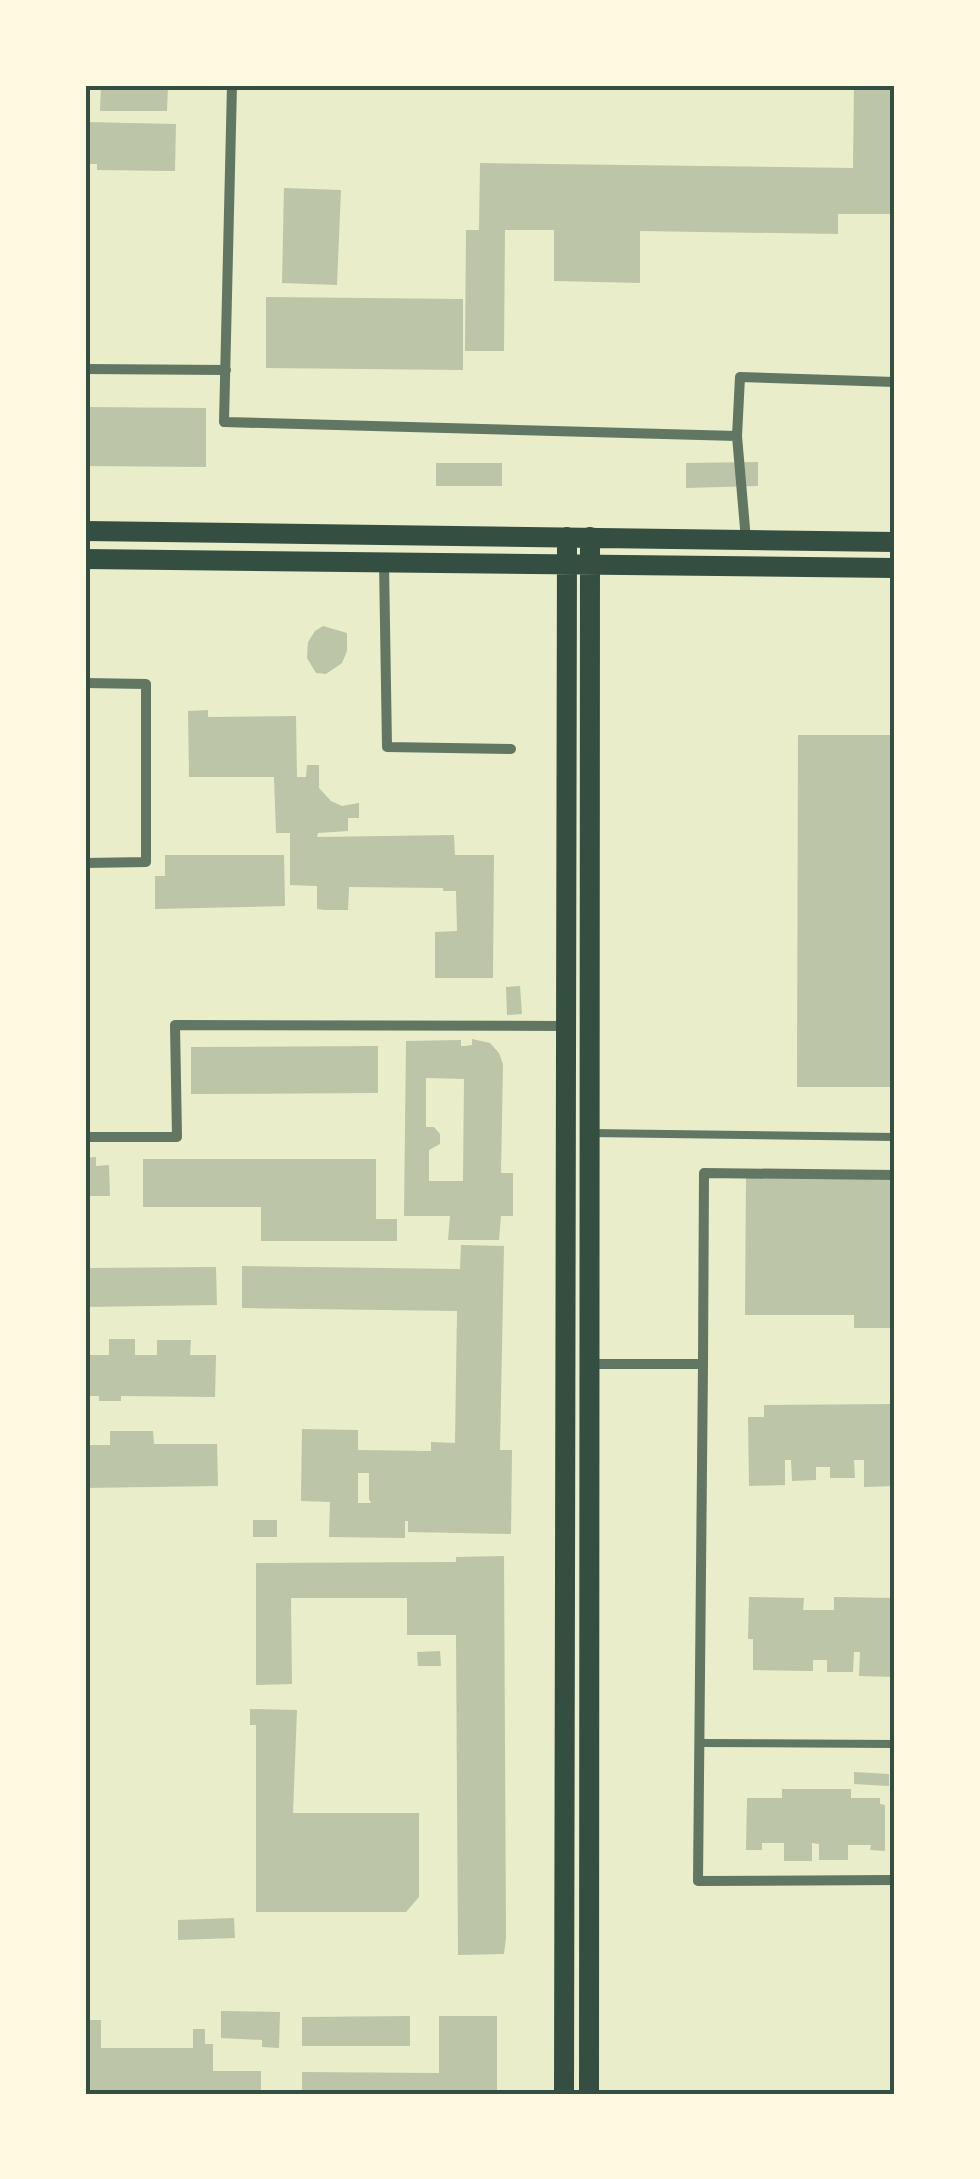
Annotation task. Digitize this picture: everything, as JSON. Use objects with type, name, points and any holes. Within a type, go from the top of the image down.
[{"type":"main road","points":[[85,531],[895,542]]},
{"type":"main road","points":[[564,2094],[568,536]]},
{"type":"main road","points":[[588,2094],[590,537]]},
{"type":"main road","points":[[85,559],[895,568]]},
{"type":"street","points":[[232,85],[224,422],[738,436]]},
{"type":"street","points":[[85,368],[226,370]]},
{"type":"street","points":[[746,541],[738,436],[740,378],[895,382]]},
{"type":"street","points":[[384,562],[386,747],[511,749]]},
{"type":"street","points":[[85,683],[146,684],[146,862],[85,863]]},
{"type":"street","points":[[85,1137],[176,1137],[175,1025],[566,1026]]},
{"type":"street","points":[[895,1175],[704,1173],[698,1881],[895,1880]]},
{"type":"street","points":[[590,1364],[702,1364]]},
{"type":"lane","points":[[590,1134],[895,1137]]},
{"type":"lane","points":[[699,1743],[895,1744]]},
{"type":"building","points":[[101,85],[168,85],[167,111],[100,111]]},
{"type":"building","points":[[854,85],[895,85],[895,214],[838,214],[838,234],[640,231],[640,283],[554,281],[554,230],[505,230],[504,351],[465,351],[466,230],[479,230],[480,163],[853,168]]},
{"type":"building","points":[[85,122],[176,124],[175,171],[97,170],[97,164],[85,164]]},
{"type":"building","points":[[284,188],[341,190],[337,285],[282,283]]},
{"type":"building","points":[[266,297],[463,299],[463,370],[266,368]]},
{"type":"building","points":[[85,407],[206,408],[206,467],[85,466]]},
{"type":"building","points":[[758,462],[758,486],[686,488],[686,463]]},
{"type":"building","points":[[436,463],[502,463],[502,486],[436,486]]},
{"type":"building","points":[[323,626],[347,633],[342,663],[326,674],[316,673],[307,658],[308,642]]},
{"type":"building","points":[[208,710],[208,717],[296,716],[297,777],[306,777],[307,765],[319,765],[319,788],[331,801],[342,806],[359,803],[359,818],[348,818],[348,831],[318,833],[317,837],[454,835],[455,855],[494,855],[493,978],[435,978],[435,932],[457,931],[456,891],[349,887],[348,910],[325,910],[317,909],[317,886],[290,885],[290,833],[276,833],[274,777],[189,777],[188,711]]},
{"type":"building","points":[[798,735],[895,735],[895,1087],[797,1087]]},
{"type":"building","points":[[165,855],[284,855],[285,906],[155,909],[155,876],[165,876]]},
{"type":"building","points":[[520,986],[522,1014],[507,1015],[506,987]]},
{"type":"building","points":[[472,1039],[490,1043],[503,1064],[501,1173],[513,1173],[513,1216],[501,1216],[499,1240],[448,1240],[450,1216],[404,1216],[406,1041],[461,1040],[461,1046],[472,1045]],"holes":[[[426,1078],[464,1079],[463,1181],[429,1181],[429,1150],[440,1144],[440,1134],[434,1127],[426,1127]]]},
{"type":"building","points":[[378,1046],[378,1093],[191,1094],[191,1047]]},
{"type":"building","points":[[96,1157],[96,1166],[109,1165],[110,1196],[85,1196],[85,1158]]},
{"type":"building","points":[[143,1159],[376,1159],[376,1219],[397,1219],[397,1241],[261,1241],[261,1207],[143,1207]]},
{"type":"building","points":[[746,1177],[895,1178],[895,1328],[854,1328],[854,1315],[745,1315]]},
{"type":"building","points":[[461,1245],[504,1246],[500,1450],[512,1450],[511,1534],[408,1532],[405,1521],[405,1538],[329,1537],[330,1502],[301,1501],[302,1429],[358,1430],[358,1450],[431,1451],[431,1442],[455,1443],[457,1311],[242,1308],[242,1266],[460,1269]],"holes":[[[358,1473],[369,1473],[371,1503],[358,1503]]]},
{"type":"building","points":[[216,1267],[217,1305],[85,1307],[85,1268]]},
{"type":"building","points":[[109,1339],[135,1339],[135,1355],[157,1355],[157,1340],[191,1340],[190,1355],[216,1355],[215,1397],[121,1396],[121,1401],[99,1401],[99,1396],[85,1396],[85,1355],[109,1355]]},
{"type":"building","points":[[894,1404],[895,1486],[864,1487],[864,1460],[854,1460],[855,1478],[830,1478],[830,1467],[816,1467],[816,1480],[792,1481],[791,1460],[785,1460],[785,1485],[749,1486],[748,1417],[764,1417],[764,1405]]},
{"type":"building","points":[[110,1431],[153,1431],[154,1444],[217,1444],[218,1486],[85,1488],[85,1445],[110,1445]]},
{"type":"building","points":[[253,1520],[277,1520],[277,1537],[253,1537]]},
{"type":"building","points":[[504,1556],[506,1938],[504,1954],[458,1955],[456,1635],[407,1635],[407,1598],[291,1598],[292,1684],[256,1685],[256,1563],[456,1562],[456,1557]]},
{"type":"building","points":[[749,1597],[804,1598],[803,1610],[834,1610],[834,1597],[895,1598],[895,1677],[859,1676],[860,1652],[854,1652],[853,1672],[827,1672],[827,1660],[813,1660],[813,1671],[753,1670],[753,1639],[748,1639]]},
{"type":"building","points":[[440,1651],[441,1666],[418,1666],[417,1652]]},
{"type":"building","points":[[250,1709],[297,1710],[293,1813],[419,1813],[419,1897],[406,1912],[256,1912],[256,1725],[250,1725]]},
{"type":"building","points":[[854,1772],[889,1774],[889,1786],[854,1784]]},
{"type":"building","points":[[782,1789],[851,1789],[851,1798],[880,1798],[880,1804],[885,1805],[885,1851],[870,1850],[871,1845],[848,1845],[848,1860],[819,1860],[819,1844],[812,1843],[812,1861],[784,1861],[784,1843],[762,1843],[762,1850],[746,1850],[747,1798],[782,1798]]},
{"type":"building","points":[[234,1918],[235,1938],[178,1940],[178,1920]]},
{"type":"building","points":[[221,2011],[280,2012],[279,2048],[262,2047],[262,2040],[221,2038]]},
{"type":"building","points":[[410,2016],[410,2046],[302,2046],[302,2017]]},
{"type":"building","points":[[439,2016],[497,2016],[497,2094],[302,2094],[302,2072],[439,2073]]},
{"type":"building","points":[[85,2020],[101,2020],[101,2048],[193,2048],[193,2029],[205,2029],[205,2044],[213,2044],[213,2071],[261,2071],[261,2094],[85,2094]]}]
